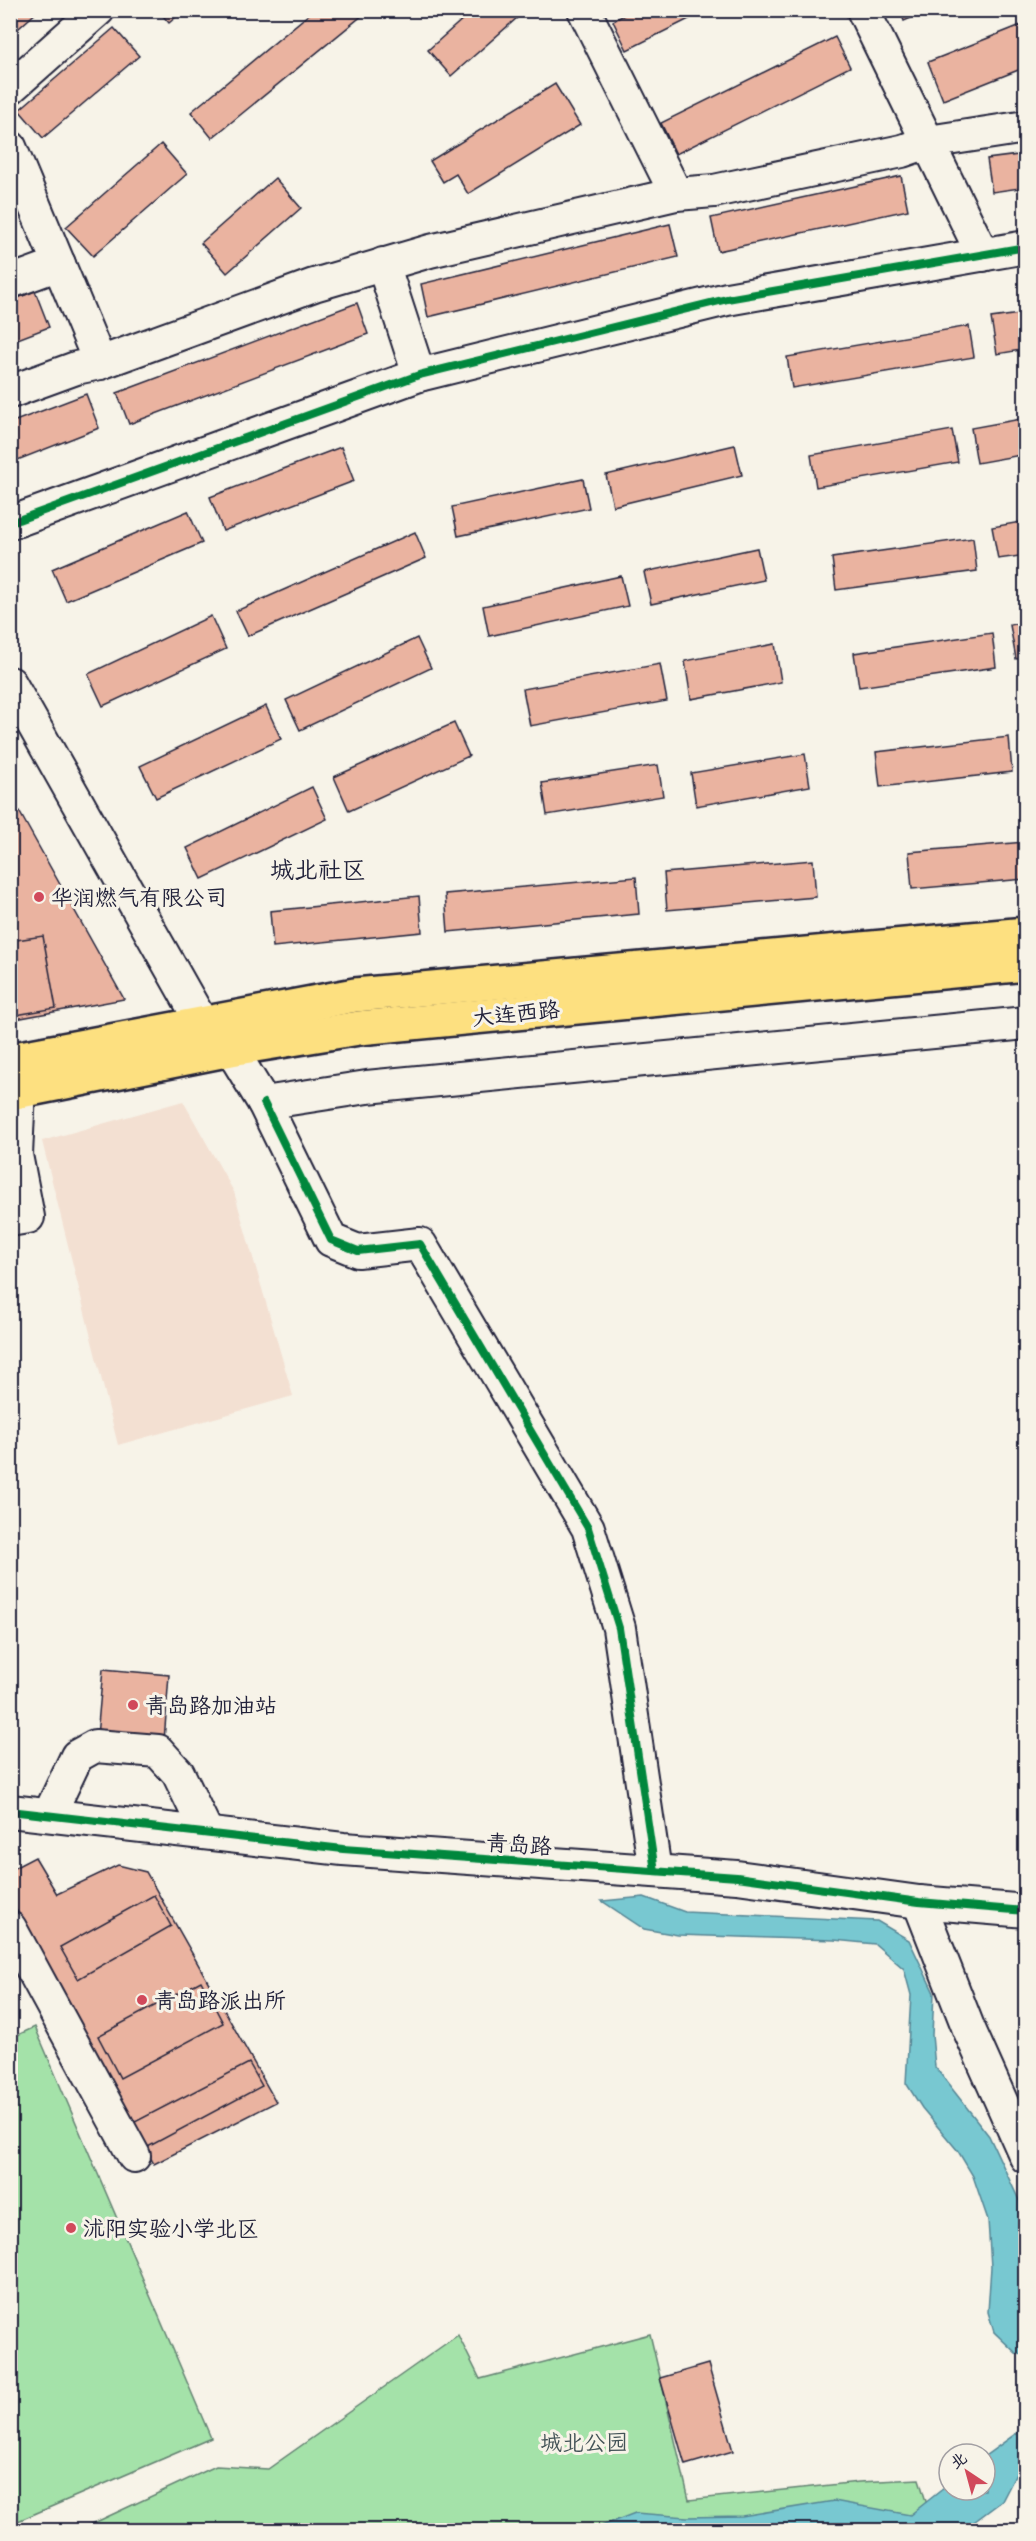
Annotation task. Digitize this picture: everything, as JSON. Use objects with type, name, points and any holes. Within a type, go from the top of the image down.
[{"type":"main road","name":"大连西路","points":[[10,1060],[355,995],[1026,934]]},
{"type":"main road","name":"大连西路","points":[[15,1092],[231,1049],[360,1028],[1026,964]]},
{"type":"street","points":[[10,88],[98,10]]},
{"type":"street","points":[[584,10],[676,194]]},
{"type":"street","points":[[863,10],[983,255]]},
{"type":"street","points":[[10,392],[76,368],[100,363],[314,285],[430,251],[676,194],[714,191],[902,151],[928,142],[1026,127]]},
{"type":"street","points":[[10,147],[100,363]]},
{"type":"street","points":[[10,523],[419,375],[728,299],[1026,247]]},
{"type":"street","points":[[10,282],[59,264]]},
{"type":"street","points":[[383,264],[419,375]]},
{"type":"street","points":[[10,683],[202,1023]]},
{"type":"street","points":[[264,1103],[367,1087],[1026,1023]]},
{"type":"street","points":[[231,1049],[264,1103],[331,1240],[358,1251],[420,1244],[588,1528],[619,1628],[655,1871]]},
{"type":"street","points":[[10,1220],[28,1217],[16,1155],[15,1092]]},
{"type":"street","points":[[49,1815],[77,1756],[95,1746],[158,1752],[178,1773],[207,1833]]},
{"type":"street","name":"青岛路","points":[[10,1811],[343,1849],[737,1877],[919,1902],[1026,1911]]},
{"type":"street","points":[[919,1902],[968,2027],[1026,2157]]},
{"type":"street","points":[[10,1928],[134,2156]]},
{"type":"shaded area","points":[[183,1101],[234,1192],[293,1396],[118,1445],[42,1141]]},
{"type":"green space","name":"沭阳实验小学北区","points":[[35,2027],[211,2438],[11,2524],[11,2038]]},
{"type":"green space","name":"城北公园","points":[[650,2334],[689,2500],[859,2482],[919,2479],[935,2530],[79,2530],[216,2466],[268,2469],[458,2335],[480,2379]]},
{"type":"water","points":[[644,1897],[685,1912],[877,1921],[909,1940],[934,1993],[932,2035],[935,2067],[989,2136],[1025,2213],[1025,2257],[1021,2272],[1025,2283],[1025,2355],[1017,2354],[994,2332],[988,2312],[991,2267],[988,2220],[973,2176],[958,2151],[922,2108],[906,2083],[911,1995],[904,1969],[875,1944],[834,1940],[678,1935],[644,1929],[602,1901]]},
{"type":"water","points":[[1025,2427],[1025,2466],[1018,2470],[1002,2501],[963,2530],[591,2530],[635,2513],[687,2517],[742,2516],[834,2501],[910,2515],[937,2494],[937,2502],[997,2502],[997,2447]]},
{"type":"building","points":[[10,10],[39,10],[10,36]]},
{"type":"building","points":[[158,10],[184,10],[169,23]]},
{"type":"building","points":[[314,10],[361,10],[364,14],[212,138],[191,112]]},
{"type":"building","points":[[473,10],[526,10],[451,76],[428,50]]},
{"type":"building","points":[[633,10],[707,10],[627,50],[613,21]]},
{"type":"building","points":[[900,10],[930,10],[904,21]]},
{"type":"building","points":[[1026,23],[1026,67],[943,100],[928,62]]},
{"type":"building","points":[[114,28],[139,56],[43,138],[19,110]]},
{"type":"building","points":[[835,37],[850,67],[676,154],[661,123]]},
{"type":"building","points":[[555,84],[580,125],[468,194],[456,174],[443,182],[430,161]]},
{"type":"building","points":[[161,144],[187,174],[93,256],[66,227]]},
{"type":"building","points":[[1026,154],[1026,187],[992,192],[987,159]]},
{"type":"building","points":[[901,176],[908,210],[718,251],[711,218]]},
{"type":"building","points":[[275,178],[301,208],[227,273],[201,243]]},
{"type":"building","points":[[670,224],[678,257],[428,317],[421,284]]},
{"type":"building","points":[[35,291],[49,327],[10,342],[10,301]]},
{"type":"building","points":[[357,303],[368,334],[129,424],[117,393]]},
{"type":"building","points":[[1026,313],[1026,349],[997,354],[991,318]]},
{"type":"building","points":[[969,326],[974,357],[792,388],[787,357]]},
{"type":"building","points":[[86,394],[99,428],[10,463],[10,423]]},
{"type":"building","points":[[1026,418],[1026,454],[977,463],[971,428]]},
{"type":"building","points":[[952,430],[958,462],[816,487],[811,455]]},
{"type":"building","points":[[735,445],[742,475],[613,506],[606,475]]},
{"type":"building","points":[[341,447],[354,481],[223,531],[210,497]]},
{"type":"building","points":[[583,479],[589,508],[458,536],[452,507]]},
{"type":"building","points":[[188,511],[202,543],[66,601],[52,569]]},
{"type":"building","points":[[1026,521],[1026,555],[998,559],[992,527]]},
{"type":"building","points":[[415,532],[426,558],[248,636],[236,611]]},
{"type":"building","points":[[973,538],[977,571],[836,590],[832,558]]},
{"type":"building","points":[[757,548],[764,580],[651,604],[644,572]]},
{"type":"building","points":[[621,576],[628,606],[489,636],[483,606]]},
{"type":"building","points":[[211,616],[226,649],[103,706],[88,674]]},
{"type":"building","points":[[1026,622],[1026,658],[1016,659],[1010,625]]},
{"type":"building","points":[[992,633],[996,667],[859,687],[854,653]]},
{"type":"building","points":[[417,638],[431,668],[300,730],[286,700]]},
{"type":"building","points":[[775,644],[781,682],[691,699],[685,661]]},
{"type":"building","points":[[660,664],[667,701],[530,726],[523,689]]},
{"type":"building","points":[[266,706],[281,739],[156,798],[140,766]]},
{"type":"building","points":[[454,723],[469,756],[349,811],[334,777]]},
{"type":"building","points":[[1009,737],[1012,772],[880,787],[876,752]]},
{"type":"building","points":[[805,754],[810,786],[696,806],[691,773]]},
{"type":"building","points":[[658,765],[663,796],[547,815],[542,783]]},
{"type":"building","points":[[312,787],[327,819],[202,879],[187,848]]},
{"type":"building","name":"华润燃气有限公司","points":[[10,795],[124,999],[10,1020]]},
{"type":"building","points":[[1026,842],[1026,879],[912,889],[909,852]]},
{"type":"building","points":[[813,860],[816,897],[667,910],[664,873]]},
{"type":"building","points":[[636,877],[639,914],[448,932],[445,894]]},
{"type":"building","points":[[419,896],[422,932],[273,947],[270,911]]},
{"type":"building","points":[[43,936],[56,1008],[10,1016],[10,941]]},
{"type":"building","name":"青岛路加油站","points":[[103,1669],[169,1675],[164,1741],[97,1736]]},
{"type":"building","name":"青岛路派出所","points":[[35,1857],[57,1894],[118,1865],[146,1872],[276,2102],[154,2164],[10,1898],[10,1870]]},
{"type":"building","points":[[154,1895],[171,1926],[78,1979],[60,1947]]},
{"type":"building","points":[[201,1981],[223,2023],[120,2078],[98,2036]]},
{"type":"building","points":[[249,2063],[262,2086],[146,2148],[133,2123]]},
{"type":"building","points":[[708,2364],[733,2451],[685,2465],[660,2378]]},
{"type":"cycle path","points":[[10,523],[419,375],[727,299],[1026,247]]},
{"type":"cycle path","points":[[264,1103],[331,1240],[358,1251],[420,1244],[588,1528],[619,1628],[655,1871]]},
{"type":"cycle path","points":[[10,1811],[343,1849],[737,1877],[919,1902],[1026,1911]]},
{"type":"place","name":"华润燃气有限公司","points":[[39,897]]},
{"type":"place","name":"青岛路加油站","points":[[133,1705]]},
{"type":"place","name":"青岛路派出所","points":[[142,2000]]},
{"type":"place","name":"沭阳实验小学北区","points":[[71,2228]]},
{"type":"district","name":"城北社区","points":[[318,870]]}]
